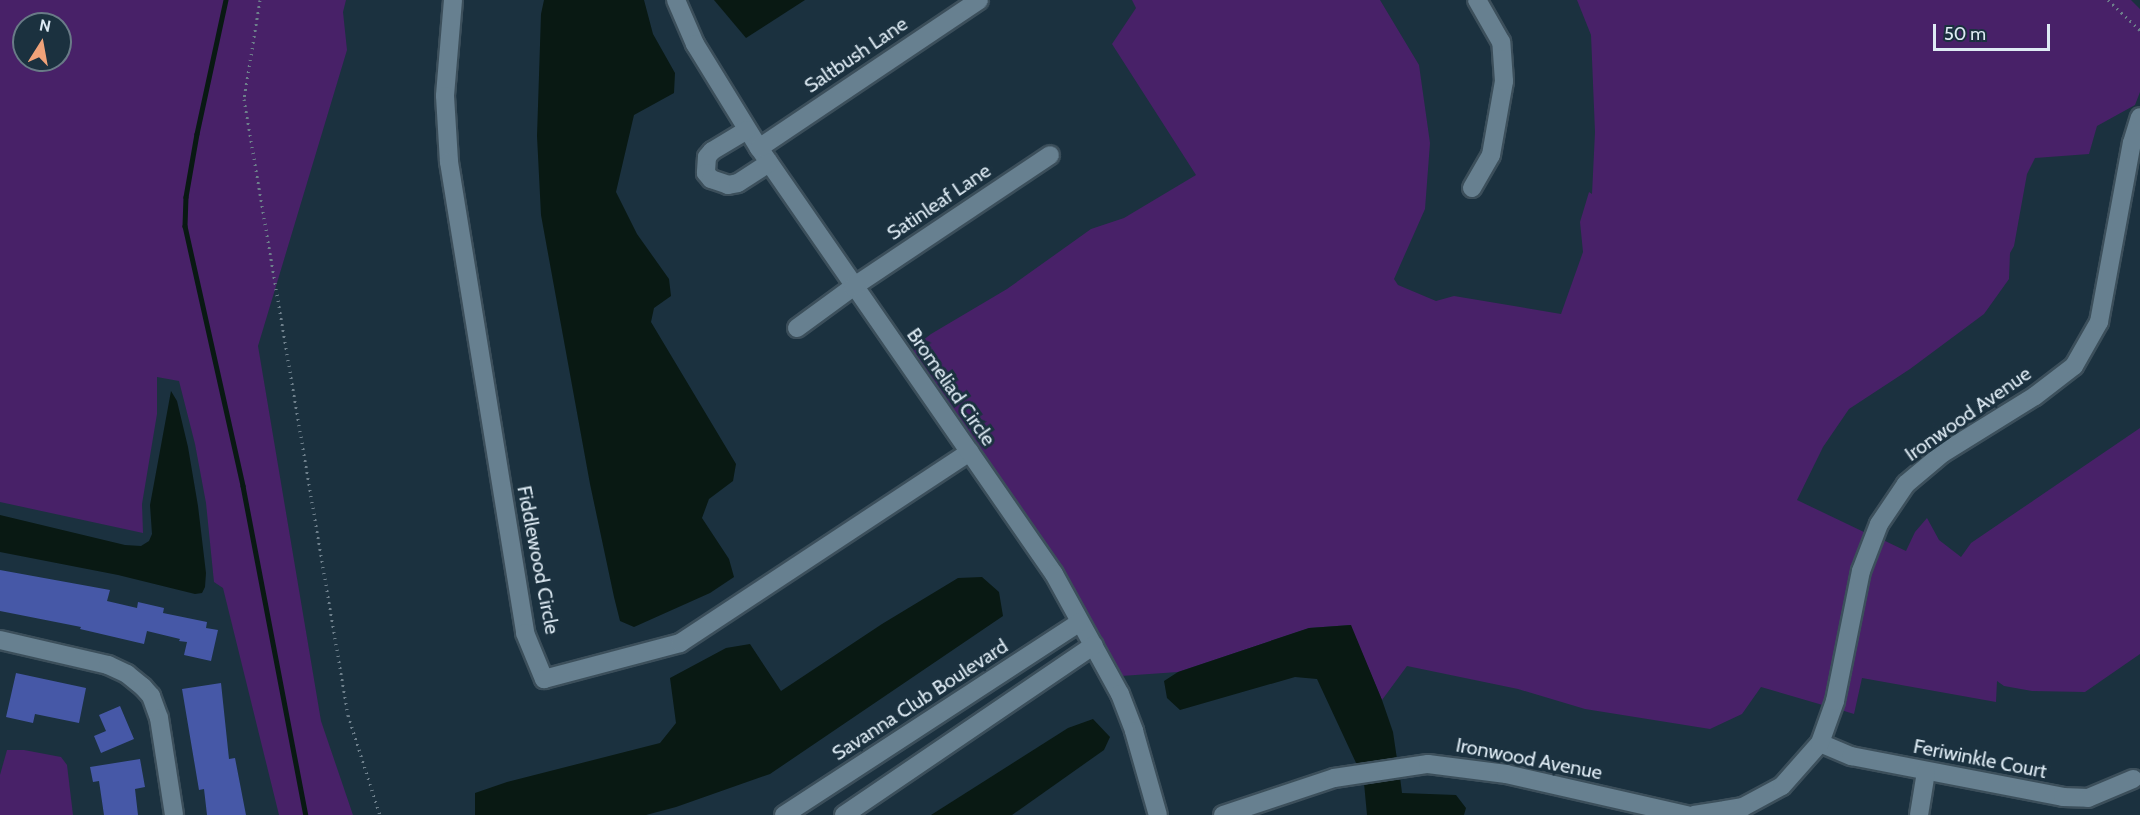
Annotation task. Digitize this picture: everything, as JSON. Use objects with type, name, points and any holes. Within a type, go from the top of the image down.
[{"type":"street","name":"Fiddlewood Circle","points":[[453,0],[445,96],[449,162],[525,633],[544,680],[680,643],[970,452]]},
{"type":"street","name":"Bromeliad Circle","points":[[676,0],[695,44],[747,130],[853,287],[1054,574],[1120,694],[1134,730],[1158,815]]},
{"type":"street","name":"Saltbush Lane","points":[[747,130],[712,151],[707,157],[706,173],[711,179],[728,185],[738,183],[764,155],[979,0]]},
{"type":"street","points":[[1472,188],[1491,155],[1504,81],[1501,42],[1477,0]]},
{"type":"street","name":"Ironwood Avenue","points":[[1694,815],[1743,807],[1782,786],[1820,743],[1835,701],[1861,571],[1879,524],[1906,484],[1943,453],[2035,396],[2073,366],[2099,322],[2132,143],[2140,117]]},
{"type":"street","name":"Satinleaf Lane","points":[[796,328],[1050,155]]},
{"type":"street","name":"Savanna Club Boulevard","points":[[784,815],[1080,622]]},
{"type":"street","points":[[0,640],[108,665],[127,674],[143,687],[151,696],[159,718],[174,815]]},
{"type":"street","points":[[844,815],[1094,645]]},
{"type":"street","name":"Feriwinkle Court","points":[[1820,743],[1851,756],[2076,799],[2094,796],[2133,780]]},
{"type":"street","name":"Ironwood Avenue","points":[[1223,815],[1334,778],[1428,764],[1506,774],[1688,815]]},
{"type":"street","points":[[1919,815],[1926,772]]},
{"type":"path","points":[[260,0],[244,99],[348,715],[380,815]]},
{"type":"path","points":[[2108,0],[2140,30]]},
{"type":"shaded area","points":[[0,0],[346,0],[343,12],[347,50],[258,346],[321,721],[353,815],[279,815],[223,588],[214,582],[206,503],[195,444],[179,381],[157,377],[157,414],[142,504],[143,533],[0,502]]},
{"type":"shaded area","points":[[544,0],[644,0],[653,34],[675,73],[674,93],[634,115],[616,192],[637,234],[669,279],[671,296],[654,308],[651,322],[736,464],[733,481],[709,499],[702,518],[729,559],[734,577],[710,593],[634,627],[620,621],[614,597],[590,484],[541,215],[537,136],[541,14]]},
{"type":"shaded area","points":[[714,0],[805,0],[746,38]]},
{"type":"shaded area","points":[[1132,0],[1380,0],[1419,65],[1430,143],[1425,209],[1394,279],[1398,285],[1436,301],[1454,296],[1561,314],[1583,252],[1580,222],[1589,192],[1592,194],[1595,132],[1591,35],[1577,0],[2131,0],[2140,9],[2140,92],[2135,105],[2097,126],[2089,154],[2035,158],[2027,174],[2014,246],[2010,253],[2009,279],[1984,314],[1910,369],[1849,409],[1823,447],[1797,500],[1866,533],[1853,569],[1826,706],[1761,687],[1742,714],[1710,729],[1585,709],[1518,689],[1407,666],[1382,700],[1350,625],[1309,628],[1178,672],[1121,676],[1097,633],[973,440],[909,351],[931,334],[1007,289],[1091,229],[1124,218],[1196,175],[1112,44],[1136,8]]},
{"type":"shaded area","points":[[171,391],[177,401],[188,447],[198,506],[206,573],[202,593],[195,594],[118,575],[0,552],[0,515],[125,545],[141,546],[149,541],[152,534],[150,505]]},
{"type":"shaded area","points":[[2140,428],[2140,654],[2085,692],[2032,691],[2004,686],[1997,681],[1996,702],[1862,678],[1854,714],[1841,710],[1868,573],[1881,539],[1906,551],[1915,532],[1927,518],[1939,540],[1961,557],[1971,543]]},
{"type":"shaded area","points":[[982,577],[999,592],[1003,616],[770,774],[676,807],[646,815],[475,815],[475,793],[507,782],[660,743],[676,723],[670,678],[726,648],[750,644],[781,691],[882,624],[958,578]]},
{"type":"shaded area","points":[[1351,625],[1393,732],[1397,759],[1357,765],[1317,679],[1295,677],[1180,710],[1167,698],[1164,681],[1178,672],[1309,628]]},
{"type":"shaded area","points":[[1093,719],[1110,737],[1104,750],[1012,815],[931,815],[1068,728]]},
{"type":"shaded area","points":[[7,750],[24,750],[61,757],[67,765],[73,815],[0,815],[0,775]]},
{"type":"shaded area","points":[[1400,777],[1402,793],[1456,795],[1466,808],[1464,815],[1367,815],[1364,783]]},
{"type":"building","points":[[0,570],[110,590],[107,601],[137,608],[138,602],[164,608],[163,613],[207,622],[206,628],[218,630],[211,661],[184,655],[187,642],[147,631],[144,644],[80,629],[81,627],[0,611]]},
{"type":"building","points":[[16,673],[86,688],[79,723],[35,714],[33,723],[6,717]]},
{"type":"building","points":[[221,683],[229,759],[235,758],[246,815],[207,815],[204,789],[199,790],[182,689]]},
{"type":"building","points":[[120,706],[134,739],[101,753],[94,736],[106,731],[99,715]]},
{"type":"building","points":[[140,759],[145,787],[135,789],[138,815],[104,815],[99,781],[93,782],[90,767]]},
{"type":"waterway","points":[[226,0],[197,134],[186,197],[185,226],[243,486],[306,815]]}]
